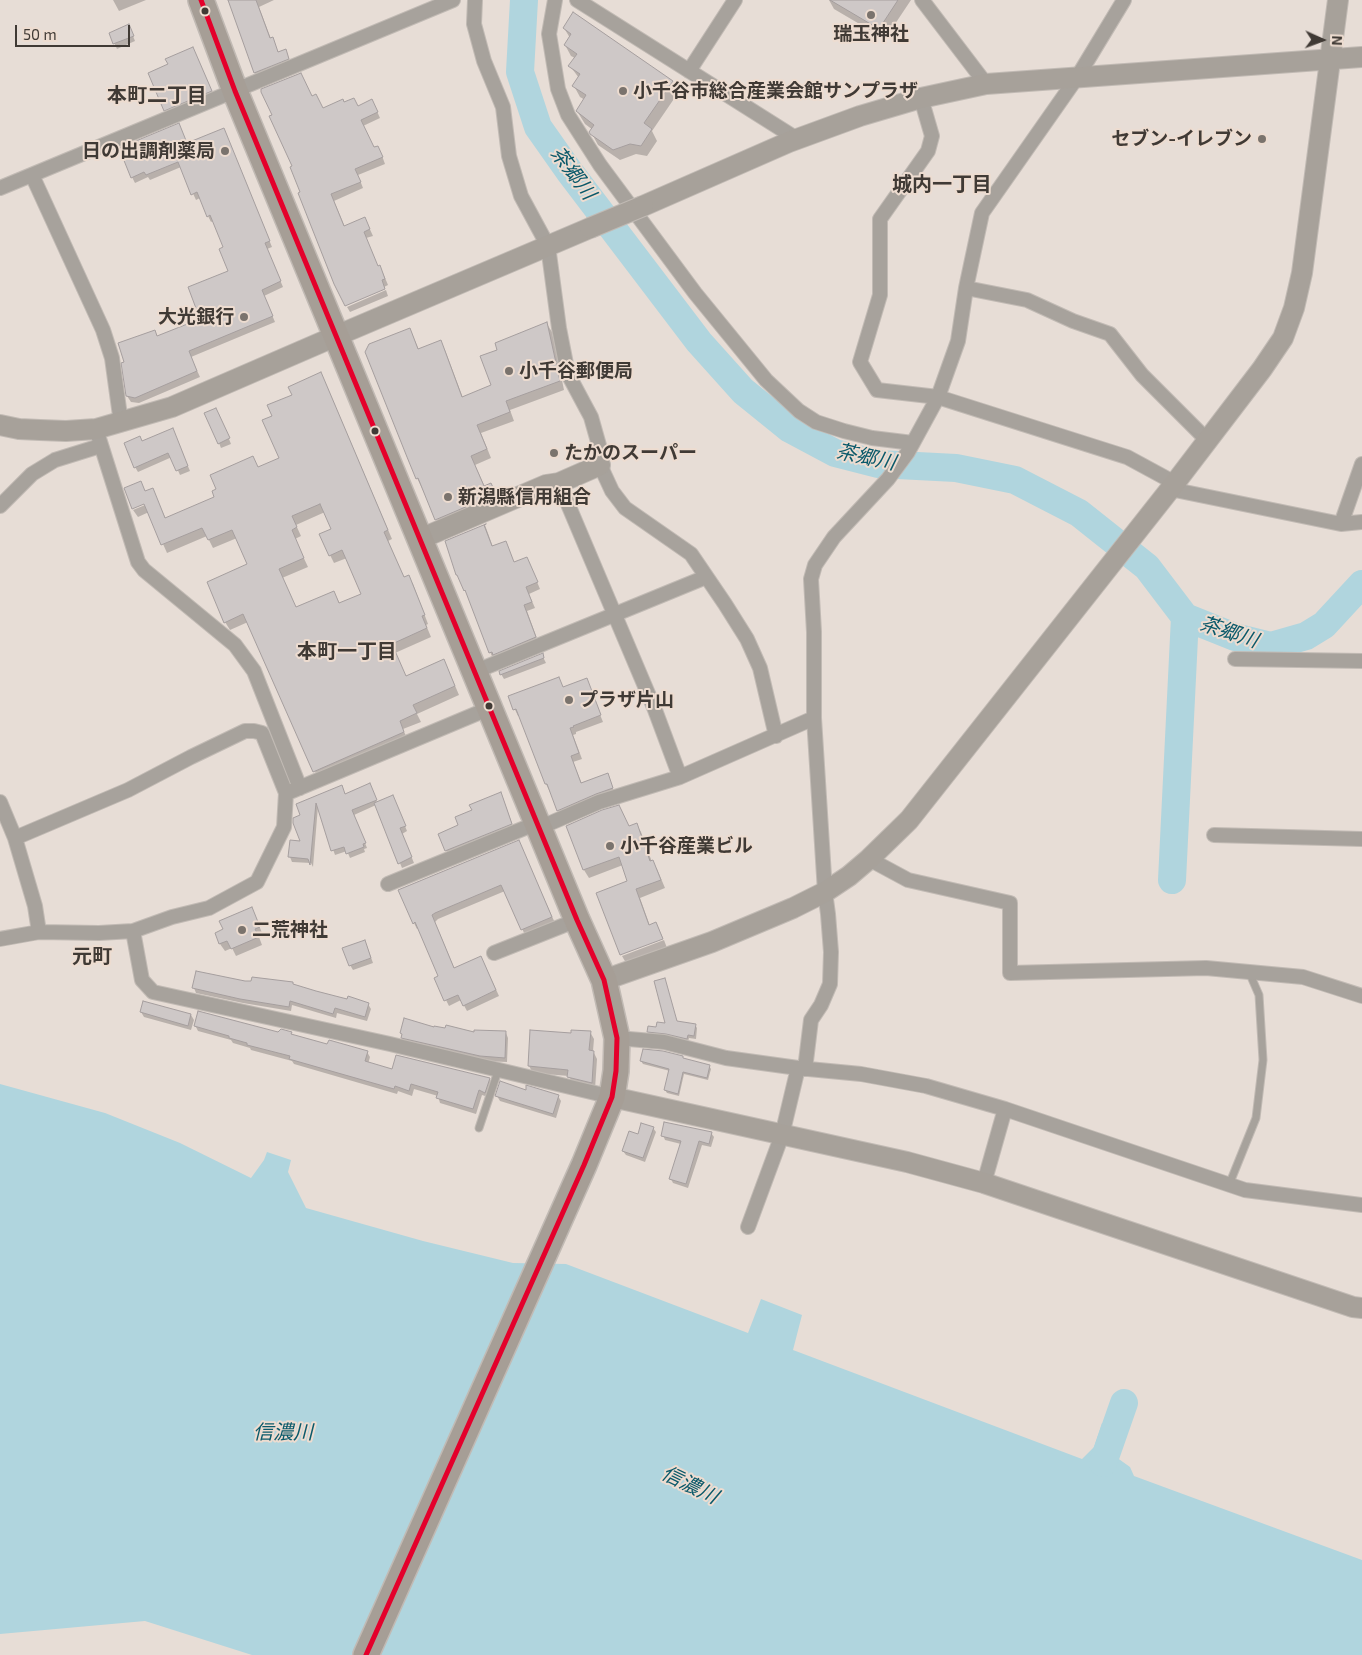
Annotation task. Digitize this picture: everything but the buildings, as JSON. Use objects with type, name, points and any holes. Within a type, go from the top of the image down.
[{"type":"highway","points":[[201,0],[235,91],[474,672],[577,920],[604,980],[617,1038],[616,1071],[612,1098],[366,1655]]},
{"type":"street","points":[[0,188],[235,91],[432,4],[453,0]]},
{"type":"street","points":[[475,0],[474,24],[484,61],[503,107],[508,156],[521,196],[548,246],[559,328],[568,374],[591,417],[602,456],[600,465],[612,492],[625,508],[691,554],[725,604],[750,646],[760,668],[776,736]]},
{"type":"street","points":[[555,0],[549,34],[558,89],[568,115],[600,165],[695,293],[766,380],[799,412],[816,422],[910,448]]},
{"type":"street","points":[[576,0],[797,139]]},
{"type":"street","points":[[689,71],[735,0]]},
{"type":"street","points":[[922,0],[986,84]]},
{"type":"street","points":[[748,1226],[782,1135],[801,1069],[811,1020],[821,1005],[830,984],[831,952],[824,892],[814,718],[814,632],[811,579],[815,564],[834,537],[888,479],[910,448],[938,397],[958,342],[966,288],[982,213],[1078,76],[1124,0]]},
{"type":"street","points":[[604,980],[712,942],[794,908],[849,876],[869,859],[909,820],[1207,440],[1282,338],[1294,308],[1302,273],[1338,0]]},
{"type":"street","points":[[0,506],[32,474],[121,423],[172,407],[797,139],[860,116],[921,98],[986,84],[1362,57]]},
{"type":"street","points":[[921,98],[932,136],[928,151],[880,219],[880,296],[860,362],[877,390],[938,397],[1126,457],[1172,486],[1341,524],[1362,522]]},
{"type":"street","points":[[32,175],[103,330],[112,358],[121,423]]},
{"type":"street","points":[[966,288],[1027,300],[1110,334],[1142,375],[1207,440]]},
{"type":"street","points":[[0,426],[19,429],[66,431],[98,437]]},
{"type":"street","points":[[98,437],[138,562],[144,570],[240,651],[254,671],[300,788]]},
{"type":"street","points":[[1341,524],[1362,464]]},
{"type":"street","points":[[420,539],[546,485],[559,483],[600,465]]},
{"type":"street","points":[[559,483],[655,710],[680,777]]},
{"type":"street","points":[[474,672],[706,577]]},
{"type":"street","points":[[1235,659],[1362,661]]},
{"type":"street","points":[[286,794],[490,708]]},
{"type":"street","points":[[388,884],[599,802],[680,777],[814,718]]},
{"type":"street","points":[[0,939],[40,932],[133,931],[172,917],[209,908],[257,882],[284,827],[286,794],[262,733],[245,731],[128,790],[15,838]]},
{"type":"street","points":[[0,802],[15,838],[35,906],[40,932]]},
{"type":"street","points":[[1214,835],[1362,839]]},
{"type":"street","points":[[869,859],[908,880],[1010,903],[1010,973],[1206,968],[1303,977],[1362,996]]},
{"type":"street","points":[[494,953],[577,920]]},
{"type":"street","points":[[133,931],[142,980],[153,992],[390,1044],[612,1098],[907,1162],[984,1183],[1344,1304],[1362,1308]]},
{"type":"street","points":[[617,1038],[664,1042],[726,1058],[801,1069],[862,1074],[926,1086],[1005,1109],[1245,1190],[1362,1205]]},
{"type":"street","points":[[984,1183],[1005,1109]]},
{"type":"lane","points":[[1229,1185],[1256,1118],[1263,1060],[1259,995],[1249,972]]},
{"type":"lane","points":[[479,1128],[498,1071]]},
{"type":"water","name":"信濃川","points":[[0,1084],[105,1113],[180,1143],[251,1178],[264,1160],[267,1152],[291,1160],[288,1172],[306,1208],[423,1241],[513,1263],[566,1264],[748,1333],[761,1299],[802,1315],[793,1350],[1082,1459],[1094,1447],[1102,1423],[1127,1433],[1116,1457],[1130,1467],[1134,1476],[1362,1560],[1362,1655],[252,1655],[145,1621],[0,1634]]},
{"type":"waterway","name":"茶郷川","points":[[524,0],[520,72],[538,127],[569,171],[699,342],[743,391],[790,429],[835,453],[878,464],[956,468],[1015,480],[1079,513],[1147,567],[1185,617],[1235,637],[1271,646],[1306,636],[1324,625],[1362,584]]},
{"type":"waterway","points":[[1172,880],[1185,617]]},
{"type":"waterway","points":[[1103,1463],[1124,1403]]},
{"type":"transit line","points":[[201,0],[235,91],[577,920],[604,980],[617,1038],[616,1071],[612,1097],[584,1165],[366,1655]]},
{"type":"place","name":"瑞玉神社","points":[[871,15]]},
{"type":"place","name":"小千谷市総合産業会館サンプラザ","points":[[623,91]]},
{"type":"place","name":"セブン-イレブン","points":[[1262,139]]},
{"type":"place","name":"日の出調剤薬局","points":[[225,151]]},
{"type":"place","name":"大光銀行","points":[[244,317]]},
{"type":"place","name":"小千谷郵便局","points":[[509,371]]},
{"type":"place","name":"たかのスーパー","points":[[554,453]]},
{"type":"place","name":"新潟縣信用組合","points":[[448,497]]},
{"type":"place","name":"プラザ片山","points":[[569,700]]},
{"type":"place","name":"小千谷産業ビル","points":[[610,846]]},
{"type":"place","name":"二荒神社","points":[[242,930]]},
{"type":"district","name":"本町二丁目","points":[[157,95]]},
{"type":"district","name":"城内一丁目","points":[[942,184]]},
{"type":"district","name":"本町一丁目","points":[[347,651]]},
{"type":"district","name":"元町","points":[[92,956]]}]
